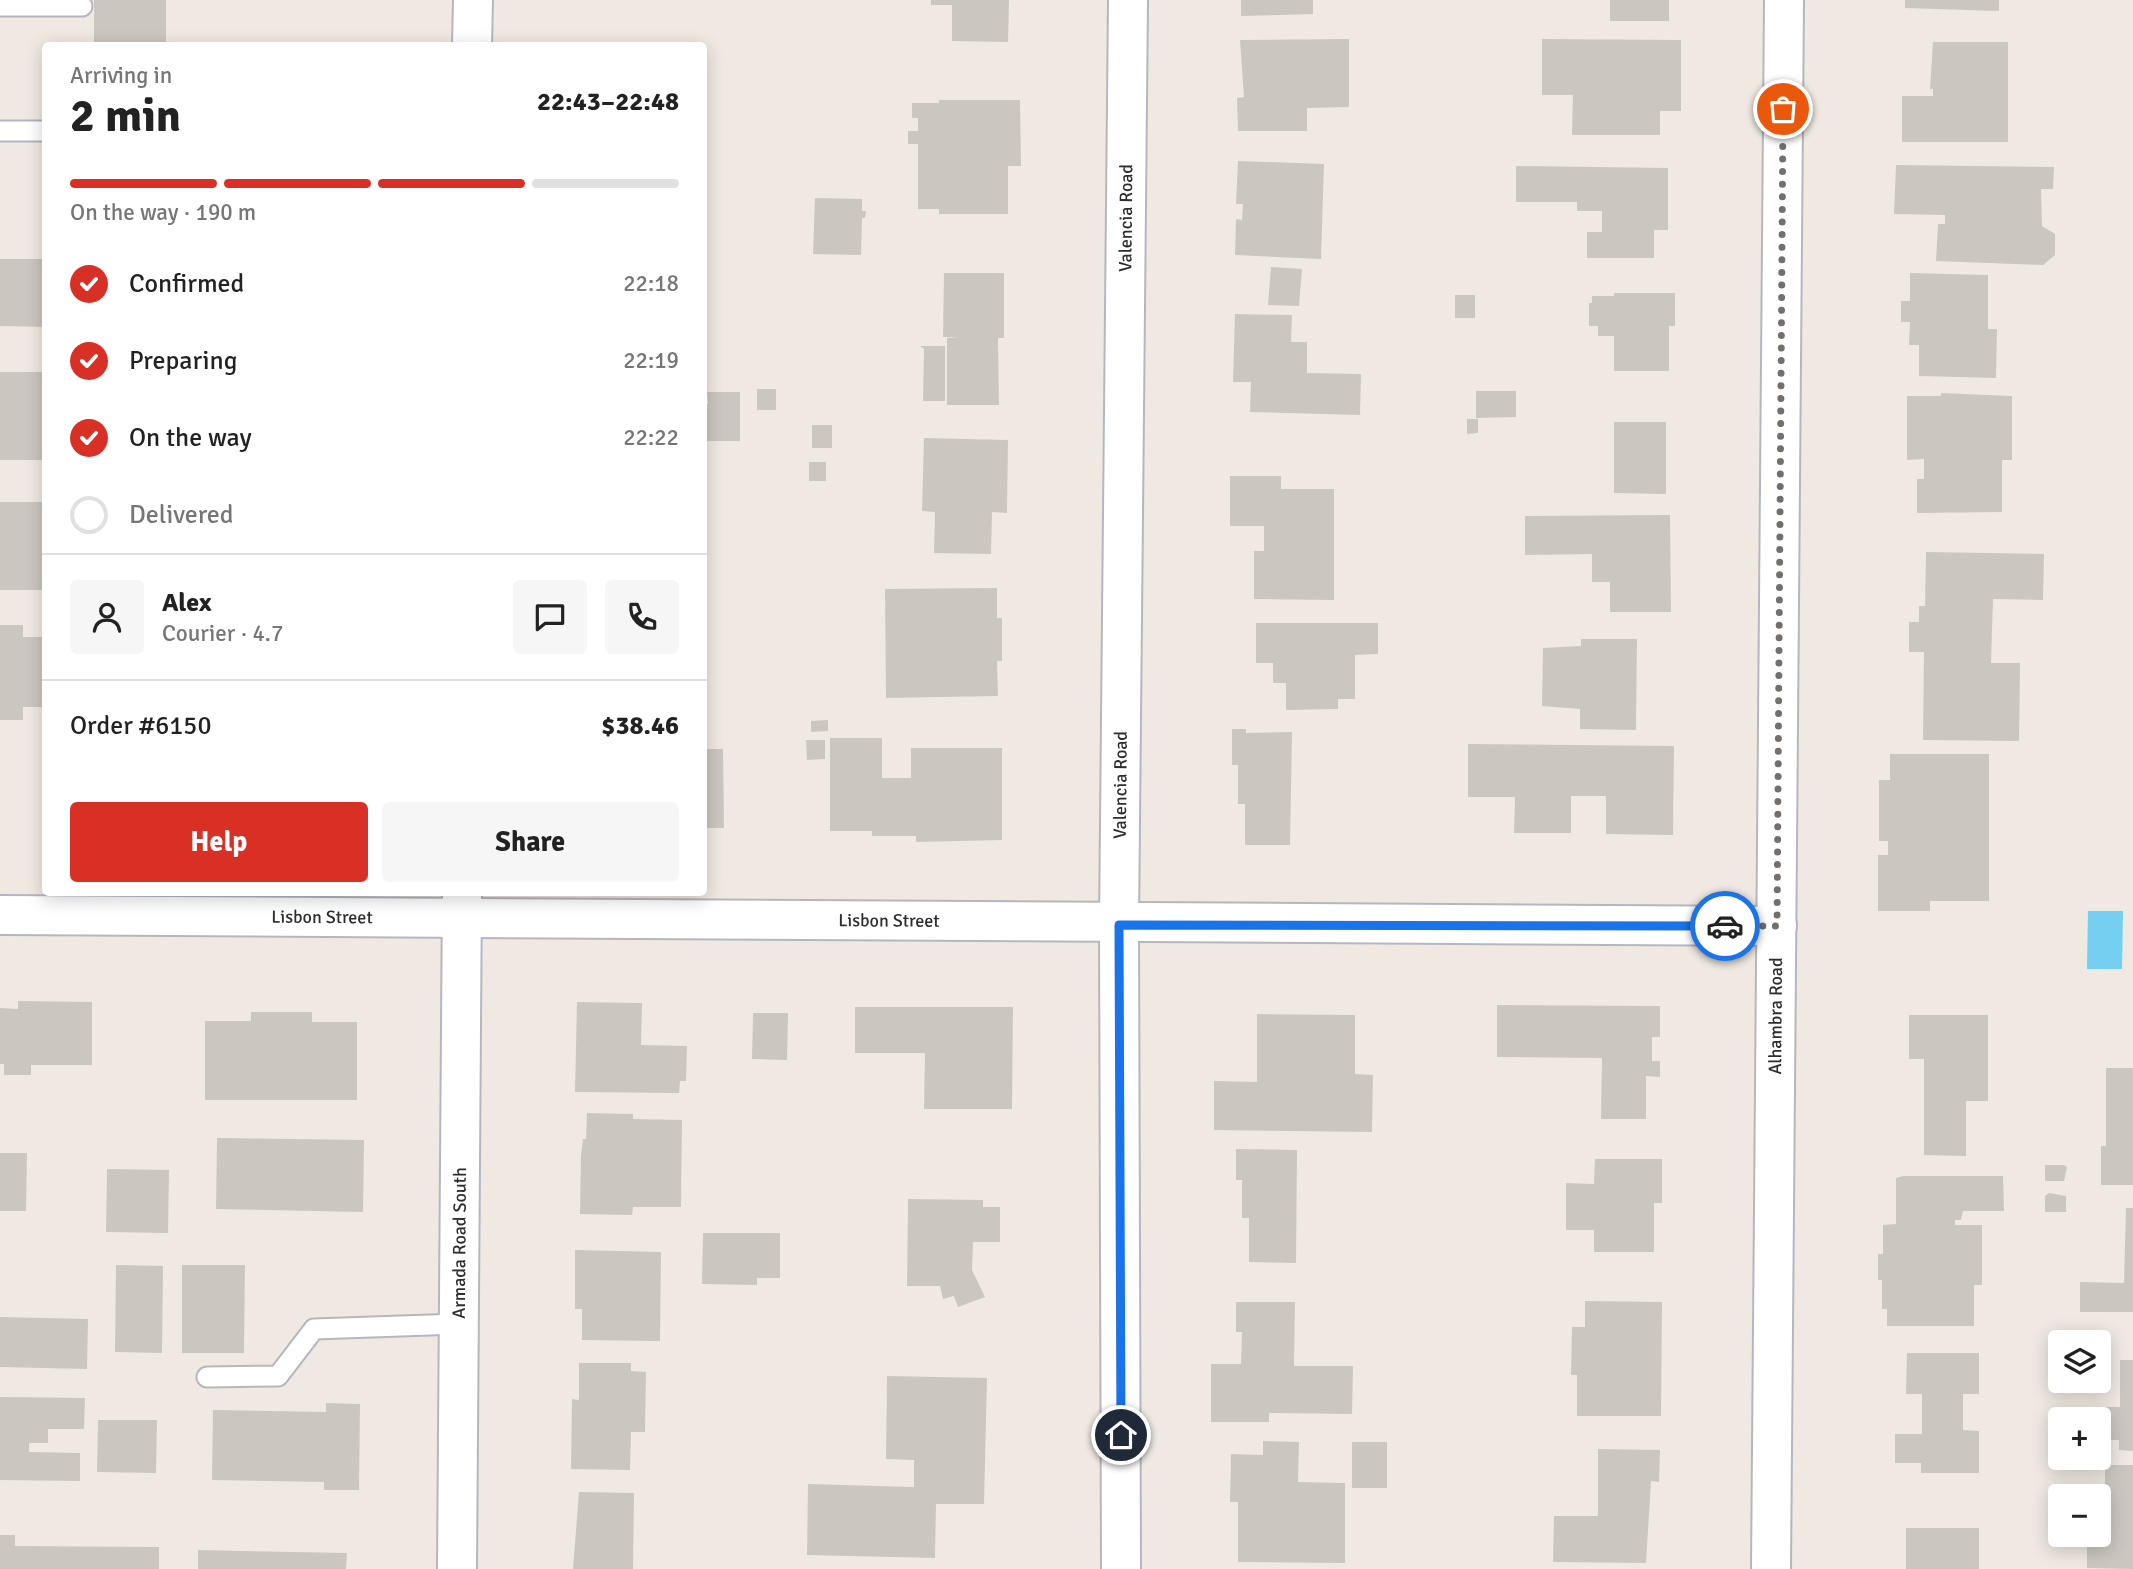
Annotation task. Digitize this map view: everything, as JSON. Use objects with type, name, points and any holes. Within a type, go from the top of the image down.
[{"type":"street","points":[[472,42],[473,0]]},
{"type":"street","name":"Valencia Road","points":[[1121,1569],[1119,925],[1128,0]]},
{"type":"street","name":"Alhambra Road","points":[[1771,1569],[1784,0]]},
{"type":"street","name":"Lisbon Street","points":[[0,915],[462,905],[1119,925],[1777,926]]},
{"type":"street","name":"Armada Road South","points":[[457,1569],[462,905]]},
{"type":"lane","points":[[0,6],[82,6]]},
{"type":"lane","points":[[0,131],[42,131]]},
{"type":"lane","points":[[207,1377],[278,1376],[314,1329],[459,1324]]},
{"type":"water","points":[[2088,911],[2123,911],[2122,969],[2087,969]]},
{"type":"building","points":[[94,0],[166,0],[166,42],[94,42]]},
{"type":"building","points":[[931,0],[1009,0],[1008,42],[952,41],[952,5],[931,5]]},
{"type":"building","points":[[1241,0],[1313,0],[1313,14],[1241,16]]},
{"type":"building","points":[[1610,0],[1669,0],[1669,21],[1610,21]]},
{"type":"building","points":[[1905,0],[1999,0],[1999,11],[1905,8]]},
{"type":"building","points":[[1349,39],[1349,107],[1307,108],[1307,131],[1238,131],[1237,98],[1244,97],[1240,40]]},
{"type":"building","points":[[1542,39],[1681,40],[1681,111],[1660,111],[1660,135],[1572,135],[1573,95],[1542,95]]},
{"type":"building","points":[[1933,42],[2008,42],[2008,142],[1902,142],[1902,96],[1933,96],[1933,89],[1930,89]]},
{"type":"building","points":[[939,100],[1020,100],[1021,166],[1008,166],[1008,214],[939,214],[939,209],[918,209],[918,144],[908,144],[908,131],[918,131],[918,118],[912,118],[912,103],[939,103]]},
{"type":"building","points":[[1238,161],[1324,164],[1321,259],[1235,255],[1236,219],[1242,220],[1243,204],[1236,204]]},
{"type":"building","points":[[1896,165],[2054,167],[2053,189],[2041,189],[2042,226],[2055,234],[2055,255],[2043,265],[1936,261],[1938,224],[1945,224],[1945,215],[1894,214]]},
{"type":"building","points":[[1516,166],[1668,168],[1668,230],[1654,230],[1654,258],[1587,258],[1587,232],[1602,232],[1602,211],[1577,211],[1577,202],[1516,202]]},
{"type":"building","points":[[815,198],[862,199],[862,211],[866,211],[865,218],[862,218],[861,255],[813,254]]},
{"type":"building","points":[[0,259],[42,259],[42,327],[0,326]]},
{"type":"building","points":[[1271,267],[1302,269],[1299,306],[1268,305]]},
{"type":"building","points":[[944,273],[1004,273],[1004,338],[998,338],[999,405],[947,405],[947,338],[959,337],[943,337]]},
{"type":"building","points":[[1910,273],[1988,275],[1988,329],[1997,329],[1996,378],[1919,376],[1919,345],[1909,345],[1910,322],[1901,322],[1901,301],[1910,301]]},
{"type":"building","points":[[1614,293],[1675,293],[1675,326],[1669,326],[1669,371],[1614,371],[1614,336],[1598,336],[1598,326],[1589,326],[1589,303],[1592,303],[1592,296],[1614,296]]},
{"type":"building","points":[[1455,295],[1475,295],[1475,318],[1455,318]]},
{"type":"building","points":[[1235,314],[1292,315],[1291,342],[1307,342],[1307,373],[1361,374],[1360,415],[1250,412],[1251,382],[1233,382]]},
{"type":"building","points":[[920,346],[945,346],[945,401],[923,401],[924,349]]},
{"type":"building","points":[[0,372],[42,372],[42,460],[0,460]]},
{"type":"building","points":[[757,389],[776,389],[776,410],[757,410]]},
{"type":"building","points":[[1476,391],[1516,391],[1516,417],[1476,418]]},
{"type":"building","points":[[707,392],[740,392],[740,441],[707,441]]},
{"type":"building","points":[[1941,393],[2012,396],[2012,460],[2002,460],[2002,512],[1917,513],[1917,479],[1924,479],[1924,459],[1907,460],[1907,396],[1941,396]]},
{"type":"building","points":[[1467,419],[1478,419],[1478,433],[1467,434]]},
{"type":"building","points":[[1614,422],[1666,422],[1666,494],[1614,493]]},
{"type":"building","points":[[812,425],[832,425],[832,448],[812,448]]},
{"type":"building","points":[[924,438],[1008,440],[1007,513],[992,512],[991,554],[934,553],[935,512],[922,511]]},
{"type":"building","points":[[809,462],[826,462],[826,481],[809,481]]},
{"type":"building","points":[[1230,476],[1281,476],[1281,489],[1334,489],[1334,600],[1254,599],[1254,551],[1264,551],[1264,526],[1230,526]]},
{"type":"building","points":[[0,502],[42,502],[42,590],[0,590]]},
{"type":"building","points":[[1670,515],[1671,612],[1610,612],[1610,582],[1592,582],[1592,554],[1525,555],[1525,516]]},
{"type":"building","points":[[1926,552],[2044,554],[2043,600],[1993,599],[1991,663],[2020,663],[2019,741],[1923,740],[1924,652],[1909,652],[1909,622],[1919,622],[1919,606],[1925,606]]},
{"type":"building","points":[[997,588],[997,618],[1002,618],[1002,661],[997,661],[998,696],[886,698],[885,589]]},
{"type":"building","points":[[1256,623],[1378,623],[1378,654],[1355,655],[1355,699],[1338,699],[1338,709],[1286,710],[1286,683],[1273,683],[1273,663],[1256,663]]},
{"type":"building","points":[[0,625],[23,625],[23,637],[42,637],[42,707],[23,707],[23,720],[0,720]]},
{"type":"building","points":[[1581,639],[1637,639],[1636,730],[1580,729],[1580,709],[1542,706],[1543,648],[1581,646]]},
{"type":"building","points":[[828,720],[828,731],[811,732],[811,721]]},
{"type":"building","points":[[1232,729],[1246,729],[1246,733],[1292,732],[1290,845],[1245,845],[1245,804],[1238,804],[1238,765],[1232,765]]},
{"type":"building","points":[[830,738],[882,738],[882,778],[911,778],[911,748],[1002,748],[1002,840],[916,842],[916,836],[872,836],[872,831],[830,831]]},
{"type":"building","points":[[806,740],[825,740],[825,759],[807,760]]},
{"type":"building","points":[[1468,744],[1674,746],[1673,835],[1606,834],[1606,796],[1571,796],[1571,833],[1514,833],[1515,797],[1468,797]]},
{"type":"building","points":[[707,749],[723,749],[724,828],[707,828]]},
{"type":"building","points":[[1890,754],[1989,754],[1989,901],[1930,901],[1930,911],[1878,911],[1878,855],[1888,855],[1888,841],[1879,841],[1879,780],[1890,780]]},
{"type":"building","points":[[18,1001],[92,1002],[92,1065],[31,1065],[31,1075],[4,1075],[4,1064],[0,1064],[0,1008],[18,1009]]},
{"type":"building","points":[[577,1002],[642,1003],[641,1045],[687,1046],[686,1081],[680,1081],[679,1093],[575,1092]]},
{"type":"building","points":[[1497,1005],[1660,1006],[1660,1037],[1652,1037],[1652,1061],[1660,1061],[1660,1077],[1646,1076],[1646,1119],[1601,1119],[1602,1058],[1497,1057]]},
{"type":"building","points":[[855,1007],[1013,1007],[1012,1109],[924,1109],[925,1053],[855,1053]]},
{"type":"building","points":[[251,1012],[312,1012],[312,1022],[357,1022],[357,1100],[205,1100],[205,1021],[251,1021]]},
{"type":"building","points":[[753,1013],[788,1013],[787,1060],[752,1059]]},
{"type":"building","points":[[1257,1014],[1355,1015],[1355,1074],[1373,1075],[1372,1132],[1214,1130],[1214,1081],[1257,1082]]},
{"type":"building","points":[[1909,1015],[1988,1015],[1988,1101],[1966,1101],[1966,1156],[1924,1155],[1924,1059],[1909,1059]]},
{"type":"building","points":[[2106,1068],[2133,1068],[2133,1185],[2101,1185],[2101,1146],[2106,1146]]},
{"type":"building","points":[[587,1113],[633,1114],[633,1119],[682,1120],[681,1207],[633,1207],[632,1215],[580,1214],[581,1156],[583,1139],[586,1139]]},
{"type":"building","points":[[217,1138],[364,1140],[363,1212],[216,1209]]},
{"type":"building","points":[[1236,1149],[1297,1150],[1296,1263],[1249,1262],[1249,1218],[1242,1218],[1242,1180],[1236,1180]]},
{"type":"building","points":[[0,1153],[27,1153],[26,1211],[0,1211]]},
{"type":"building","points":[[1595,1159],[1662,1159],[1662,1203],[1654,1203],[1654,1252],[1594,1252],[1594,1230],[1566,1230],[1566,1183],[1594,1184]]},
{"type":"building","points":[[2045,1165],[2067,1167],[2064,1181],[2045,1181]]},
{"type":"building","points":[[107,1169],[169,1170],[168,1233],[106,1232]]},
{"type":"building","points":[[2003,1176],[2004,1211],[1963,1211],[1961,1220],[1955,1220],[1955,1225],[1982,1225],[1982,1285],[1974,1285],[1974,1326],[1887,1326],[1887,1309],[1882,1309],[1882,1280],[1878,1280],[1878,1254],[1883,1254],[1883,1225],[1896,1224],[1896,1178]]},
{"type":"building","points":[[2049,1193],[2066,1196],[2066,1212],[2045,1212],[2045,1196]]},
{"type":"building","points":[[908,1199],[983,1200],[983,1207],[1000,1207],[1000,1242],[973,1242],[972,1270],[985,1297],[958,1307],[954,1296],[943,1299],[940,1286],[907,1286]]},
{"type":"building","points":[[2126,1208],[2133,1208],[2133,1312],[2080,1312],[2080,1282],[2124,1283]]},
{"type":"building","points":[[703,1233],[780,1233],[780,1278],[757,1278],[757,1285],[702,1284]]},
{"type":"building","points":[[575,1250],[661,1252],[660,1341],[582,1340],[582,1309],[575,1309]]},
{"type":"building","points":[[116,1265],[163,1266],[162,1353],[115,1352]]},
{"type":"building","points":[[182,1265],[245,1265],[244,1353],[182,1353]]},
{"type":"building","points":[[1585,1301],[1662,1302],[1661,1416],[1577,1416],[1577,1375],[1571,1375],[1572,1327],[1585,1327]]},
{"type":"building","points":[[1236,1302],[1295,1302],[1294,1366],[1353,1366],[1352,1414],[1269,1413],[1269,1422],[1211,1422],[1211,1364],[1241,1364],[1242,1332],[1236,1332]]},
{"type":"building","points":[[0,1317],[88,1319],[87,1369],[0,1367]]},
{"type":"building","points":[[1907,1353],[1979,1353],[1979,1394],[1963,1394],[1963,1430],[1979,1431],[1979,1473],[1921,1473],[1921,1463],[1895,1463],[1895,1434],[1922,1434],[1922,1394],[1906,1394]]},
{"type":"building","points":[[2120,1360],[2133,1360],[2133,1451],[2119,1450],[2119,1440],[2111,1440],[2111,1407],[2120,1407]]},
{"type":"building","points":[[579,1363],[631,1363],[631,1371],[646,1372],[645,1432],[631,1432],[630,1470],[571,1469],[572,1399],[579,1400]]},
{"type":"building","points":[[887,1376],[987,1378],[984,1504],[936,1504],[935,1558],[807,1555],[808,1484],[914,1487],[914,1460],[886,1459]]},
{"type":"building","points":[[0,1397],[85,1398],[84,1429],[48,1429],[48,1443],[29,1443],[29,1452],[80,1453],[80,1481],[0,1480]]},
{"type":"building","points":[[326,1403],[360,1404],[359,1490],[324,1490],[324,1482],[212,1480],[213,1410],[326,1412]]},
{"type":"building","points":[[98,1420],[157,1420],[156,1473],[97,1472]]},
{"type":"building","points":[[1263,1441],[1299,1442],[1298,1482],[1345,1483],[1345,1563],[1238,1562],[1238,1502],[1230,1502],[1231,1454],[1263,1455]]},
{"type":"building","points":[[1352,1442],[1387,1442],[1387,1488],[1352,1488]]},
{"type":"building","points":[[1598,1449],[1660,1450],[1659,1482],[1651,1481],[1646,1563],[1553,1562],[1554,1516],[1598,1516]]},
{"type":"building","points":[[2111,1465],[2133,1465],[2133,1569],[2087,1568],[2087,1547],[2111,1547],[2111,1484],[2105,1484],[2105,1470],[2111,1470]]},
{"type":"building","points":[[579,1492],[634,1493],[633,1569],[573,1569]]},
{"type":"building","points":[[1906,1528],[1979,1528],[1979,1569],[1906,1569]]},
{"type":"building","points":[[0,1535],[15,1535],[15,1546],[159,1547],[159,1569],[0,1569]]},
{"type":"building","points":[[198,1550],[347,1553],[346,1569],[198,1569]]},
{"type":"way so far","points":[[1725,926],[1777,926],[1783,109]]},
{"type":"route","points":[[1121,1435],[1119,925],[1725,926]]}]
